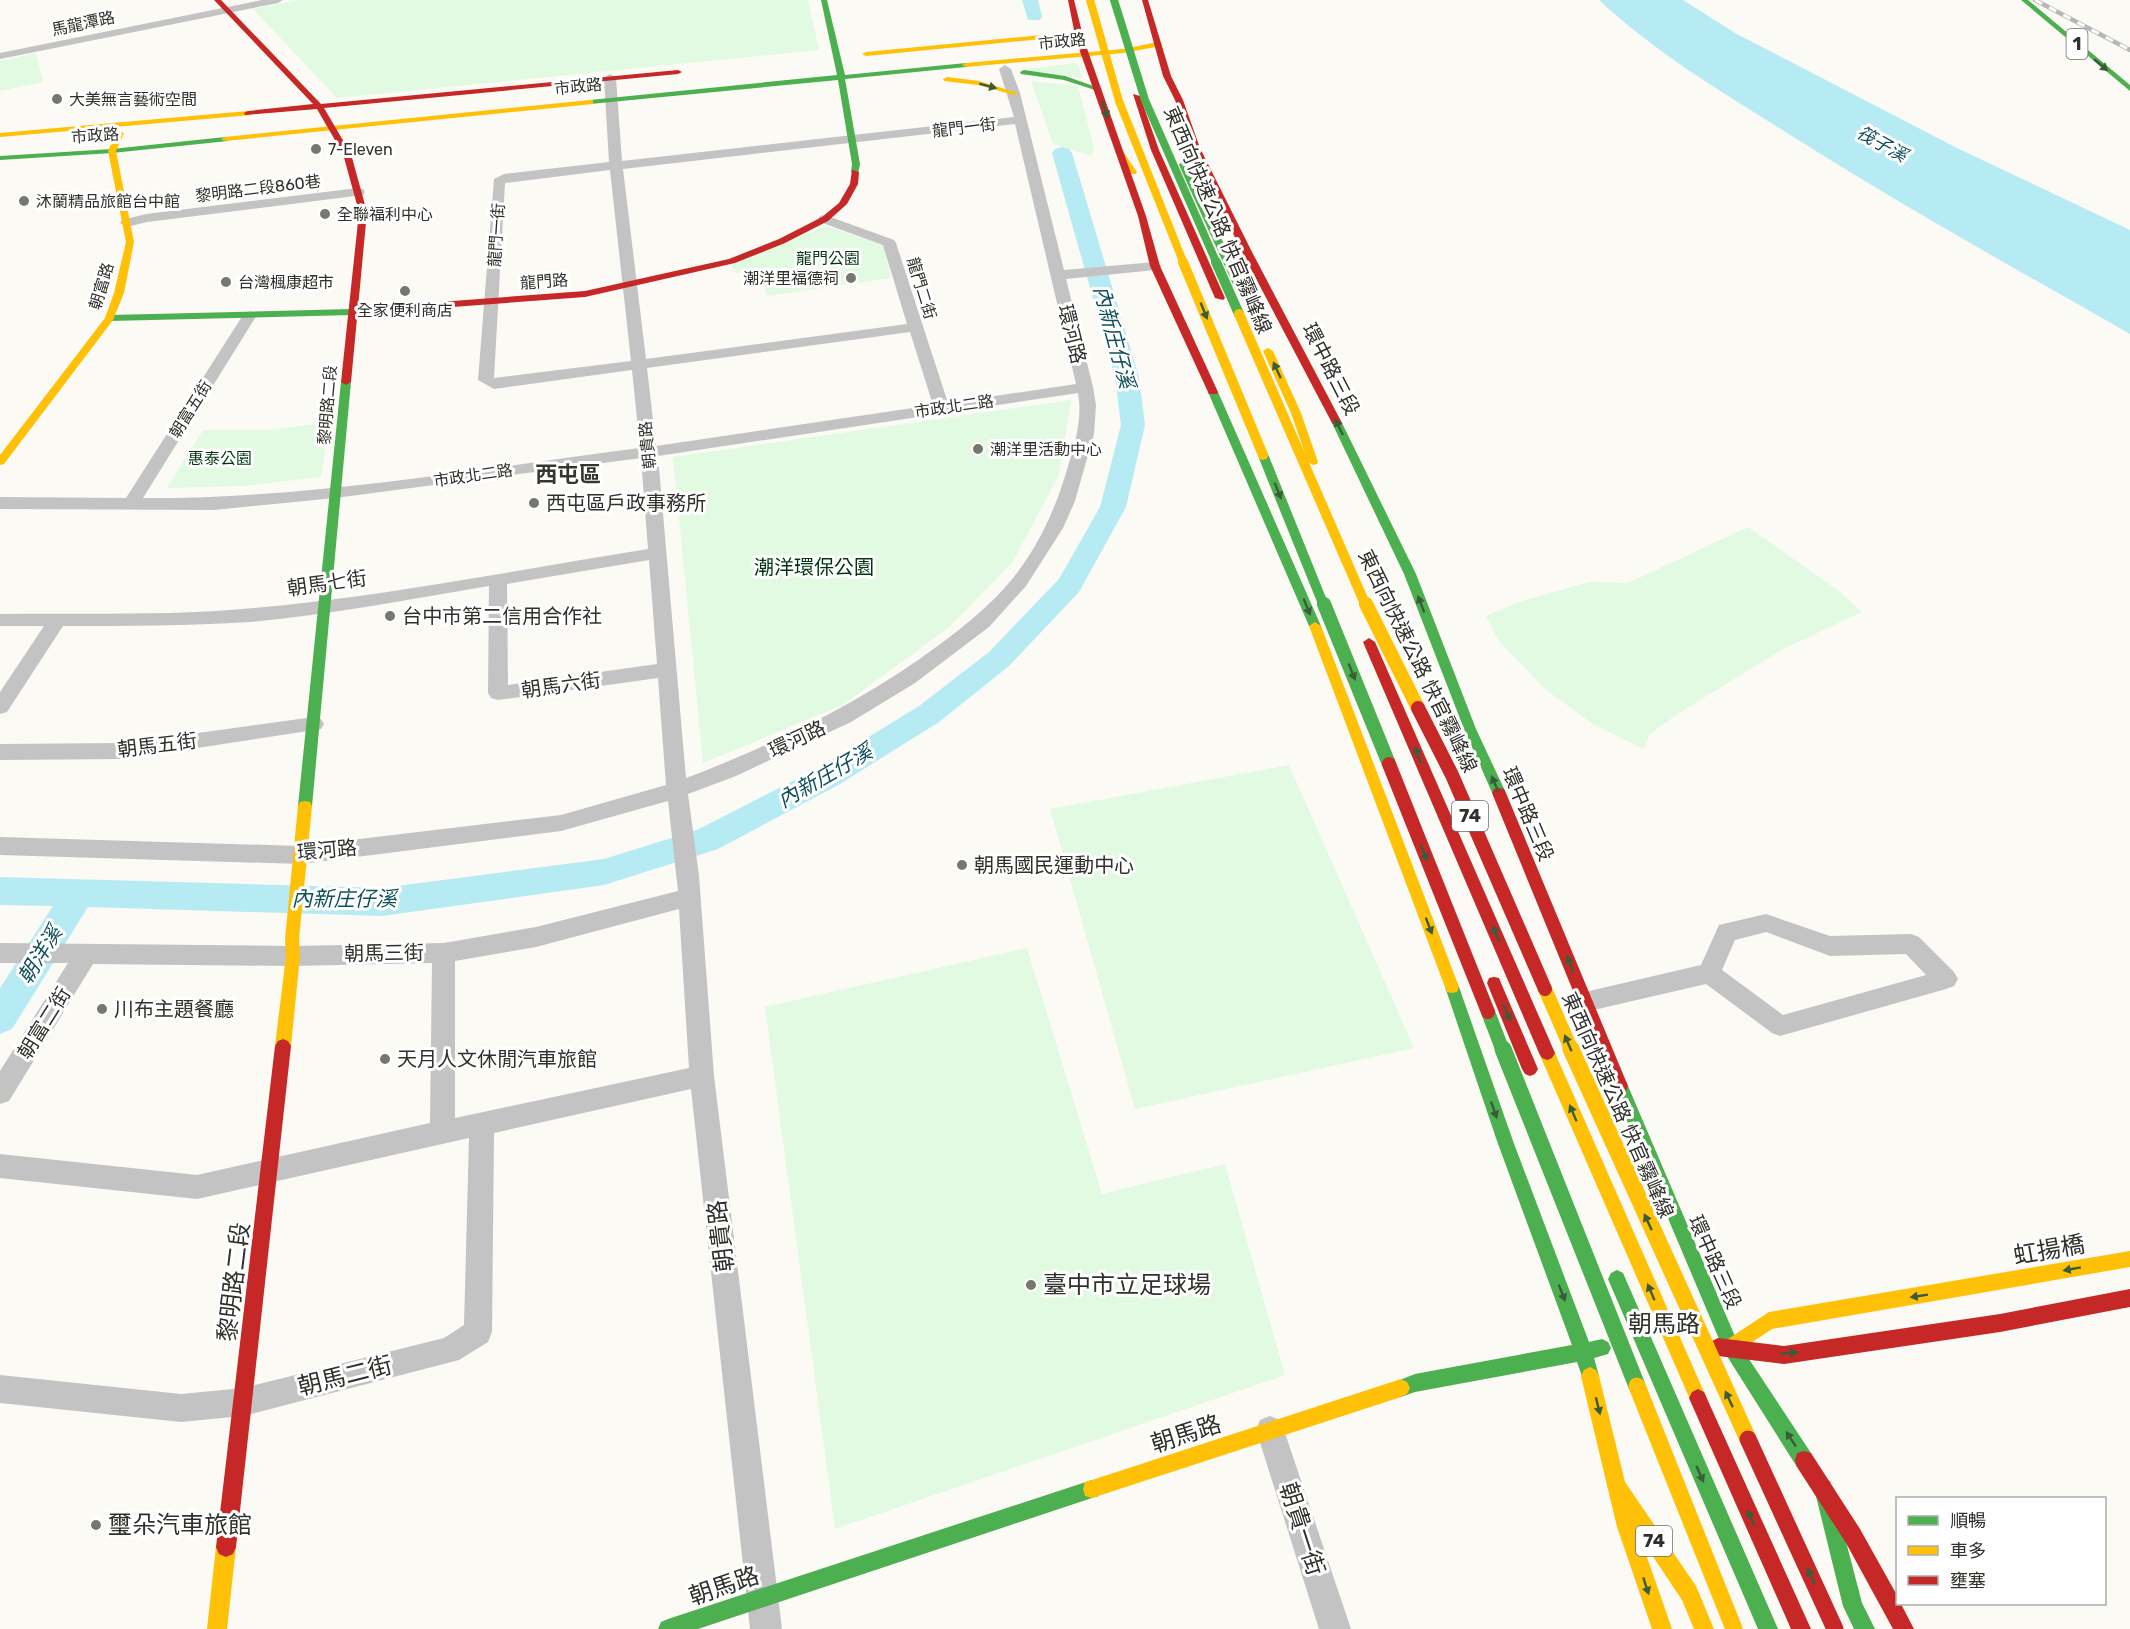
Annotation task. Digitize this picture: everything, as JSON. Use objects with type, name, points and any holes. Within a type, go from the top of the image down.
[{"type":"main road","points":[[813,0],[836,73]]},
{"type":"main road","points":[[824,0],[836,73]]},
{"type":"main road","name":"74","points":[[1089,0],[1119,101],[1138,152],[1322,597],[1734,1629]]},
{"type":"main road","points":[[1099,0],[1155,150],[1674,1346],[1801,1629]]},
{"type":"main road","points":[[1106,0],[1113,37]]},
{"type":"main road","name":"東西向快速公路 快官霧峰線","points":[[1114,0],[1149,111],[1364,601],[1452,775],[1607,1132],[1835,1629]]},
{"type":"main road","name":"環中路三段","points":[[1145,0],[1167,76],[1179,100],[1196,148],[1247,252],[1324,396],[1410,574],[1470,729],[1516,831],[1661,1186],[1731,1347],[1853,1536],[1904,1629]]},
{"type":"main road","name":"1","points":[[2024,0],[2130,89]]},
{"type":"main road","name":"黎明路二段","points":[[217,1629],[293,947],[352,312],[363,231],[363,212],[358,192],[347,154],[335,130],[321,110],[221,5]]},
{"type":"main road","points":[[1069,7],[1142,216],[1155,266],[1308,607],[1445,968],[1505,1141],[1583,1350],[1627,1527],[1662,1629]]},
{"type":"main road","points":[[989,42],[1033,25]]},
{"type":"main road","name":"市政路","points":[[836,73],[989,42],[1063,35],[1080,40]]},
{"type":"main road","name":"市政路","points":[[0,165],[335,130],[612,92],[836,73],[1080,40],[1113,37],[1156,39]]},
{"type":"main road","name":"市政路","points":[[0,144],[321,110],[612,92],[836,73],[973,66],[1118,52],[1156,39]]},
{"type":"main road","points":[[1118,52],[1127,101],[1408,773]]},
{"type":"main road","points":[[921,75],[1005,69],[1067,61],[1086,55]]},
{"type":"main road","points":[[973,66],[1065,78],[1098,89]]},
{"type":"main road","name":"市政路","points":[[612,92],[691,71]]},
{"type":"main road","name":"市政路","points":[[836,73],[921,75]]},
{"type":"main road","name":"龍門路","points":[[110,318],[352,312],[585,294],[732,261],[782,241],[825,219],[843,204],[854,184],[856,164],[836,73]]},
{"type":"main road","points":[[921,75],[979,83],[1014,93]]},
{"type":"main road","points":[[113,154],[122,130]]},
{"type":"main road","name":"市政路","points":[[0,135],[122,130]]},
{"type":"main road","points":[[1196,148],[1183,165],[1296,413],[1309,452],[1358,570],[1364,601]]},
{"type":"main road","points":[[1119,152],[1133,172],[1278,524],[1305,581],[1322,597]]},
{"type":"main road","name":"市政路","points":[[0,158],[113,154]]},
{"type":"main road","name":"朝富路","points":[[0,462],[110,318],[130,242],[113,154]]},
{"type":"main road","points":[[1208,380],[1244,377]]},
{"type":"main road","points":[[1489,970],[1535,1080]]},
{"type":"main road","name":"虹揚橋","points":[[1731,1347],[1769,1321],[2130,1259]]},
{"type":"main road","points":[[1612,1266],[1768,1629]]},
{"type":"main road","name":"朝馬路","points":[[668,1629],[1415,1383],[1583,1350],[1644,1343],[1731,1347],[1784,1355],[2000,1323],[2130,1298]]},
{"type":"main road","points":[[1823,1488],[1854,1606],[1864,1629]]},
{"type":"main road","name":"74","points":[[1619,1489],[1689,1593],[1704,1629]]},
{"type":"street","name":"馬龍潭路","points":[[0,56],[221,5],[278,0]]},
{"type":"street","name":"環河路","points":[[0,846],[301,859],[561,823],[677,790],[729,770],[844,717],[908,678],[982,622],[1020,582],[1054,528],[1066,501],[1086,434],[1088,405],[1065,274],[1014,93],[1005,69]]},
{"type":"street","name":"朝貴路","points":[[612,92],[616,165],[648,452],[679,813],[688,887],[702,1076],[763,1596]]},
{"type":"street","name":"龍門一街","points":[[915,327],[494,384],[486,380],[499,182],[504,178],[1020,120]]},
{"type":"street","name":"黎明路二段860巷","points":[[127,223],[146,218],[358,192]]},
{"type":"street","name":"龍門二街","points":[[825,219],[889,243],[942,408]]},
{"type":"street","points":[[1065,274],[1155,266]]},
{"type":"street","name":"朝富五街","points":[[131,504],[250,315]]},
{"type":"street","name":"市政北二路","points":[[0,503],[214,504],[335,493],[648,452],[1085,387]]},
{"type":"street","name":"朝馬七街","points":[[0,620],[190,619],[252,615],[325,607],[657,553]]},
{"type":"street","name":"朝馬六街","points":[[498,578],[498,693],[667,670]]},
{"type":"street","points":[[0,707],[57,621]]},
{"type":"street","name":"朝馬五街","points":[[0,752],[125,751],[314,723]]},
{"type":"street","name":"朝馬三街","points":[[6,953],[80,954],[293,947],[444,953],[536,937],[688,887]]},
{"type":"street","points":[[1586,1002],[1709,974],[1780,1026],[1946,979],[1911,944],[1830,946],[1766,923],[1727,932],[1709,974]]},
{"type":"street","points":[[442,1132],[444,953]]},
{"type":"street","name":"朝富二街","points":[[0,1094],[80,954]]},
{"type":"street","points":[[0,1166],[197,1187],[702,1076]]},
{"type":"street","name":"朝馬二街","points":[[0,1389],[181,1408],[243,1402],[449,1350],[478,1332],[482,1124]]},
{"type":"street","name":"朝貴一街","points":[[1270,1430],[1335,1629]]},
{"type":"street","points":[[763,1596],[766,1629]]},
{"type":"green space","points":[[298,0],[808,0],[819,50],[337,98],[253,9]]},
{"type":"green space","points":[[36,53],[43,82],[0,91],[0,61]]},
{"type":"green space","points":[[1078,64],[1082,77],[1080,78],[1021,70]]},
{"type":"green space","points":[[1031,81],[1078,86],[1094,148],[1092,156],[1053,144]]},
{"type":"green space","name":"龍門公園","points":[[826,226],[884,245],[891,278],[767,296],[759,270],[737,273],[730,265]]},
{"type":"green space","name":"潮洋環保公園","points":[[1071,400],[1059,475],[1012,563],[948,628],[843,705],[703,763],[673,457]]},
{"type":"green space","name":"惠泰公園","points":[[329,422],[321,477],[244,486],[167,488],[203,430],[271,430]]},
{"type":"green space","points":[[1748,527],[1839,591],[1862,612],[1783,649],[1679,713],[1650,734],[1644,749],[1594,725],[1545,689],[1498,640],[1486,616],[1519,602],[1589,582],[1628,583]]},
{"type":"green space","points":[[1289,765],[1414,1048],[1135,1109],[1050,809]]},
{"type":"green space","name":"臺中市立足球場","points":[[1027,948],[1102,1194],[1225,1164],[1285,1375],[835,1529],[765,1007]]},
{"type":"water","name":"筏子溪","points":[[1599,0],[1683,0],[1735,33],[1957,148],[2130,230],[2130,334],[1999,260],[1736,101],[1665,54]]},
{"type":"waterway","name":"內新庄仔溪","points":[[1030,0],[1034,16]]},
{"type":"waterway","name":"內新庄仔溪","points":[[79,893],[382,902],[604,872],[707,840],[829,776],[929,714],[999,659],[1069,585],[1113,507],[1133,425],[1127,377],[1062,153]]},
{"type":"waterway","points":[[0,891],[79,893]]},
{"type":"waterway","name":"朝洋溪","points":[[0,1018],[79,893]]},
{"type":"railway","points":[[2035,0],[2130,50]]},
{"type":"traffic: fast","points":[[824,0],[839,64],[856,164],[855,172]]},
{"type":"traffic: fast","points":[[1114,0],[1145,100],[1239,314]]},
{"type":"traffic: fast","points":[[2024,0],[2130,89]]},
{"type":"traffic: fast","points":[[590,102],[966,65]]},
{"type":"traffic: fast","points":[[1024,72],[1065,78],[1098,89]]},
{"type":"traffic: fast","points":[[0,158],[112,151],[225,139]]},
{"type":"traffic: fast","points":[[1196,148],[1183,165],[1242,293]]},
{"type":"traffic: fast","points":[[110,318],[352,312],[439,305]]},
{"type":"traffic: fast","points":[[305,806],[346,382]]},
{"type":"traffic: fast","points":[[1213,392],[1315,626]]},
{"type":"traffic: fast","points":[[1337,423],[1410,574],[1470,729],[1499,793]]},
{"type":"traffic: fast","points":[[1263,455],[1389,764]]},
{"type":"traffic: fast","points":[[1452,987],[1505,1141],[1583,1350],[1590,1376]]},
{"type":"traffic: fast","points":[[1488,1012],[1637,1386]]},
{"type":"traffic: fast","points":[[1620,1086],[1731,1347],[1804,1460]]},
{"type":"traffic: fast","points":[[1617,1279],[1768,1629]]},
{"type":"traffic: fast","points":[[1401,1388],[1415,1383],[1602,1348]]},
{"type":"traffic: fast","points":[[1823,1488],[1853,1606],[1865,1629]]},
{"type":"traffic: fast","points":[[668,1629],[1092,1489]]},
{"type":"traffic: slow","points":[[1090,0],[1119,101],[1138,152],[1263,455]]},
{"type":"traffic: slow","points":[[866,54],[1063,35],[1080,40]]},
{"type":"traffic: slow","points":[[966,65],[1123,51],[1158,44]]},
{"type":"traffic: slow","points":[[947,79],[979,83],[1014,93]]},
{"type":"traffic: slow","points":[[225,139],[590,102]]},
{"type":"traffic: slow","points":[[0,135],[248,113]]},
{"type":"traffic: slow","points":[[0,462],[110,318],[119,293],[130,242],[112,151],[120,133]]},
{"type":"traffic: slow","points":[[1119,152],[1133,172]]},
{"type":"traffic: slow","points":[[1239,314],[1364,601],[1418,708]]},
{"type":"traffic: slow","points":[[1268,351],[1296,413],[1313,462]]},
{"type":"traffic: slow","points":[[1315,626],[1452,987]]},
{"type":"traffic: slow","points":[[283,1046],[305,806]]},
{"type":"traffic: slow","points":[[1545,989],[1607,1132],[1748,1439]]},
{"type":"traffic: slow","points":[[1547,1053],[1698,1398]]},
{"type":"traffic: slow","points":[[1731,1347],[1769,1321],[2130,1259]]},
{"type":"traffic: slow","points":[[1590,1376],[1627,1527],[1662,1629]]},
{"type":"traffic: slow","points":[[1637,1386],[1734,1629]]},
{"type":"traffic: slow","points":[[1092,1489],[1401,1388]]},
{"type":"traffic: slow","points":[[1619,1489],[1689,1593],[1704,1629]]},
{"type":"traffic: slow","points":[[217,1629],[226,1547]]},
{"type":"traffic: jam","points":[[217,0],[319,106],[347,154],[363,212],[346,382]]},
{"type":"traffic: jam","points":[[1071,0],[1080,40],[1142,216],[1155,266],[1213,392]]},
{"type":"traffic: jam","points":[[1145,0],[1167,76],[1179,100],[1196,148],[1247,252],[1337,423]]},
{"type":"traffic: jam","points":[[248,113],[678,72]]},
{"type":"traffic: jam","points":[[1136,96],[1155,150],[1220,298]]},
{"type":"traffic: jam","points":[[439,305],[585,294],[732,261],[782,241],[825,219],[843,204],[854,184],[855,172]]},
{"type":"traffic: jam","points":[[1369,642],[1547,1053]]},
{"type":"traffic: jam","points":[[1418,708],[1452,775],[1545,989]]},
{"type":"traffic: jam","points":[[1389,764],[1488,1012]]},
{"type":"traffic: jam","points":[[1499,793],[1620,1086]]},
{"type":"traffic: jam","points":[[1494,983],[1530,1069]]},
{"type":"traffic: jam","points":[[226,1547],[283,1046]]},
{"type":"traffic: jam","points":[[1718,1347],[1784,1355],[2000,1323],[2130,1298]]},
{"type":"traffic: jam","points":[[1698,1398],[1801,1629]]},
{"type":"traffic: jam","points":[[1748,1439],[1835,1629]]},
{"type":"traffic: jam","points":[[1804,1460],[1853,1536],[1904,1629]]},
{"type":"place","name":"大美無言藝術空間","points":[[57,99]]},
{"type":"place","name":"7-Eleven","points":[[316,149]]},
{"type":"place","name":"沐蘭精品旅館台中館","points":[[24,201]]},
{"type":"place","name":"全聯福利中心","points":[[325,214]]},
{"type":"place","name":"潮洋里福德祠","points":[[851,278]]},
{"type":"place","name":"台灣楓康超市","points":[[226,282]]},
{"type":"place","name":"全家便利商店","points":[[405,291]]},
{"type":"place","name":"潮洋里活動中心","points":[[978,449]]},
{"type":"place","name":"西屯區戶政事務所","points":[[534,503]]},
{"type":"place","name":"台中市第二信用合作社","points":[[390,616]]},
{"type":"place","name":"朝馬國民運動中心","points":[[962,865]]},
{"type":"place","name":"川布主題餐廳","points":[[102,1009]]},
{"type":"place","name":"天月人文休閒汽車旅館","points":[[385,1059]]},
{"type":"place","name":"臺中市立足球場","points":[[1031,1285]]},
{"type":"place","name":"璽朵汽車旅館","points":[[96,1525]]},
{"type":"district","name":"西屯區","points":[[568,474]]}]
